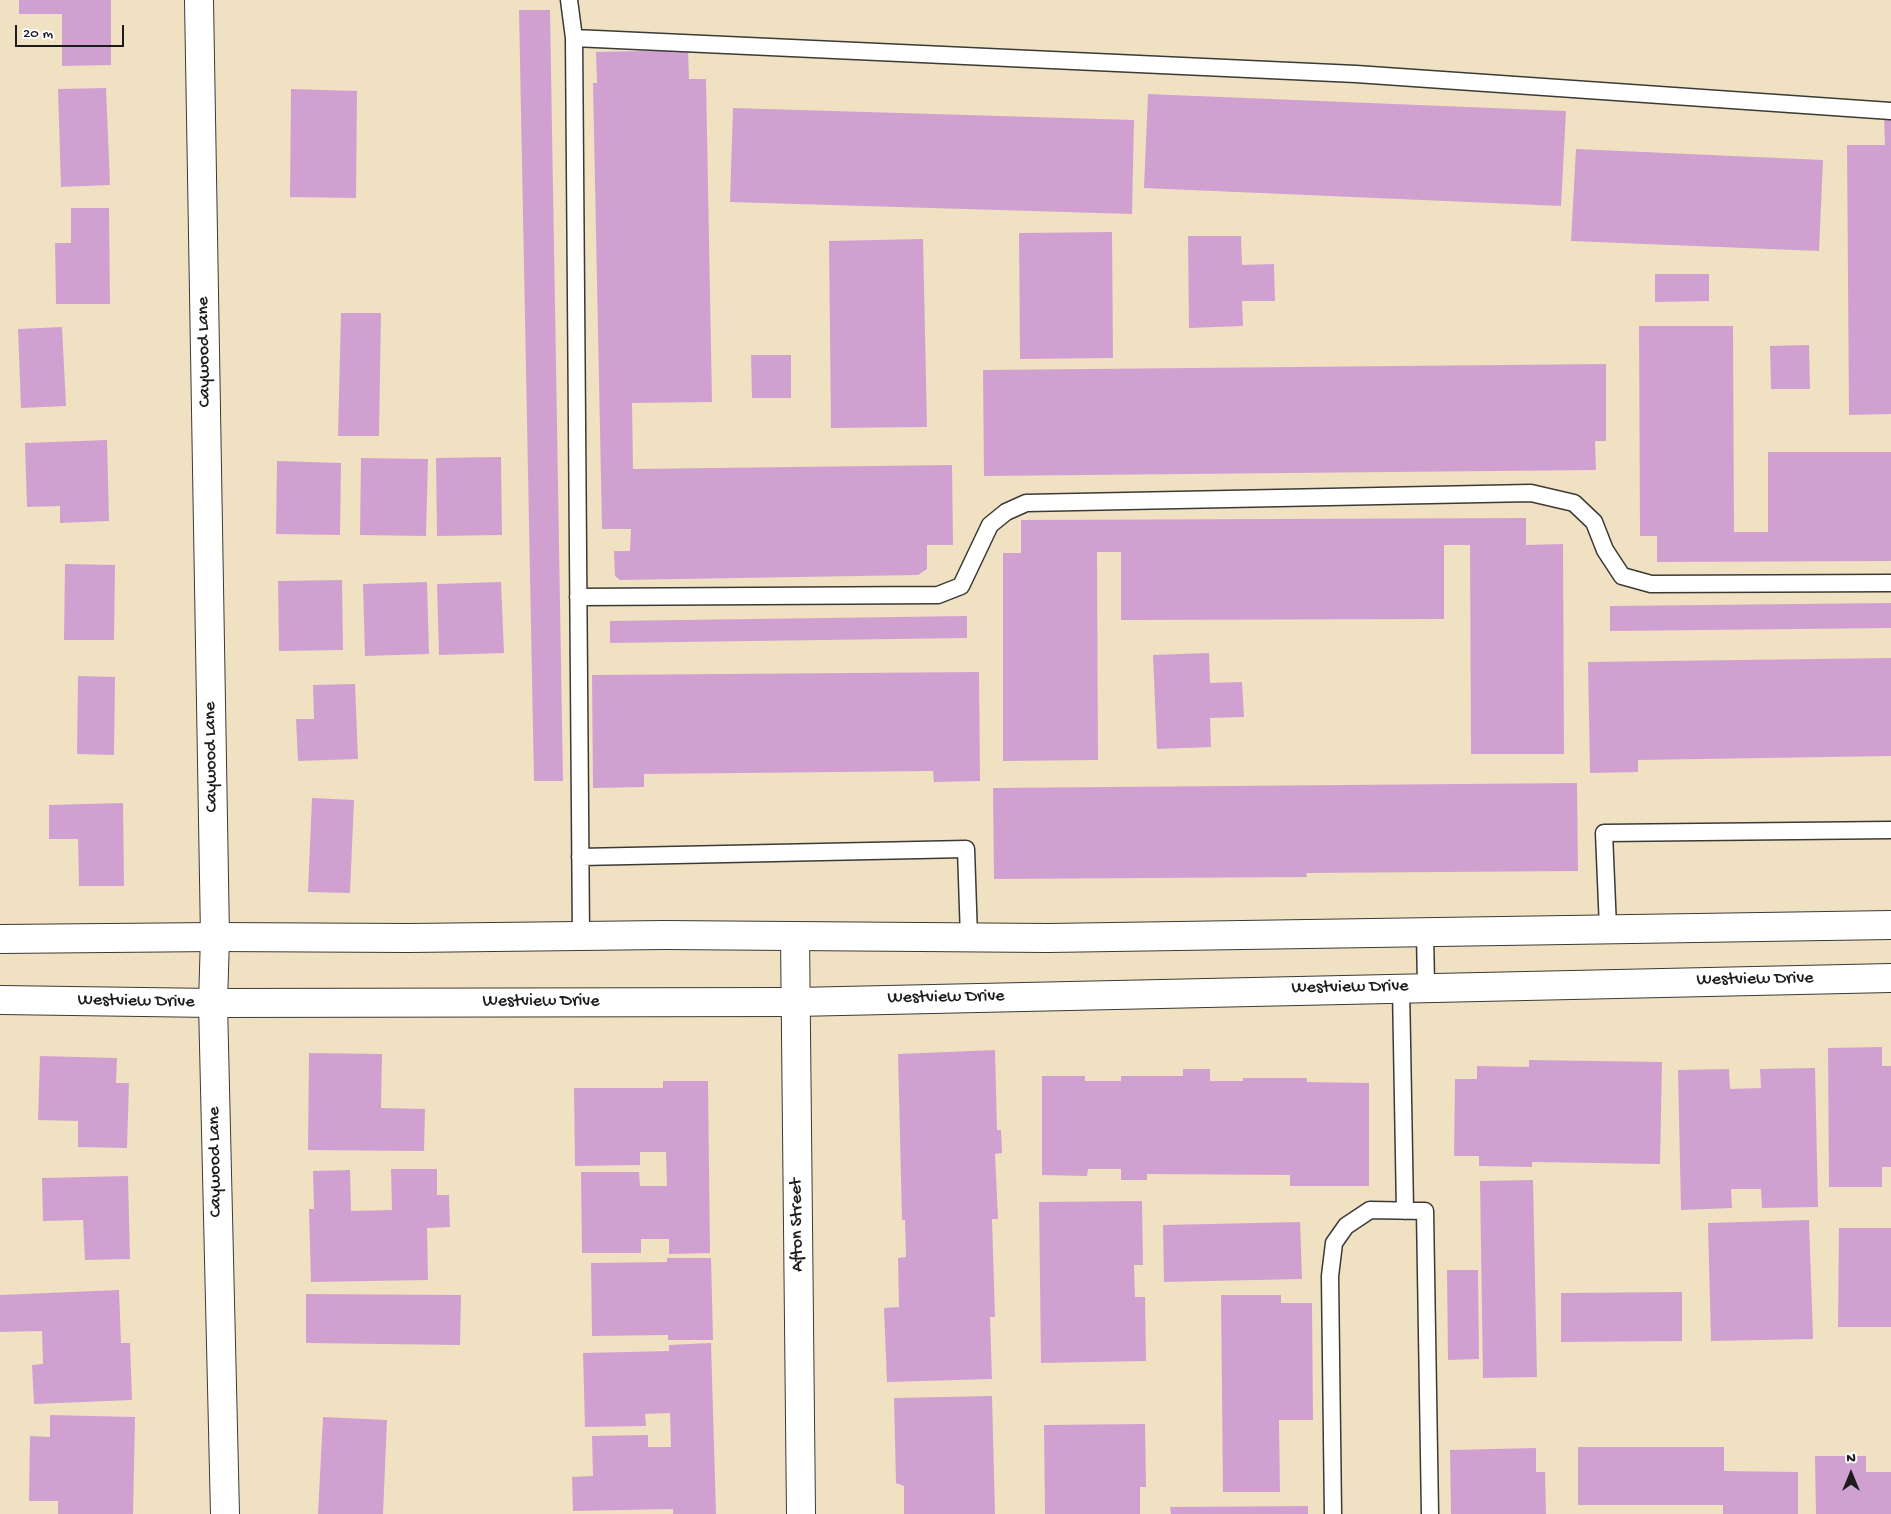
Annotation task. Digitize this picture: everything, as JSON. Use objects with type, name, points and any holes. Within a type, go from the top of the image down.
[{"type":"main road","name":"Caywood Lane","points":[[199,0],[215,937],[213,1003],[225,1514]]},
{"type":"main road","points":[[0,939],[795,936],[970,938],[1891,925]]},
{"type":"main road","name":"Afton Street","points":[[795,936],[801,1514]]},
{"type":"main road","name":"Westview Drive","points":[[0,1000],[213,1003],[796,1002],[1891,978]]},
{"type":"lane","points":[[569,0],[574,38],[581,937]]},
{"type":"lane","points":[[574,38],[1356,74],[1891,111]]},
{"type":"lane","points":[[578,597],[938,595],[961,586],[990,525],[1006,512],[1026,503],[1531,493],[1574,503],[1594,522],[1605,550],[1622,576],[1651,584],[1891,583]]},
{"type":"lane","points":[[1608,928],[1604,833],[1891,830]]},
{"type":"lane","points":[[580,857],[966,849],[970,938]]},
{"type":"lane","points":[[1405,1211],[1414,987],[1425,932]]},
{"type":"lane","points":[[1333,1514],[1330,1276],[1334,1243],[1346,1226],[1370,1210],[1425,1211],[1430,1514]]},
{"type":"building","points":[[19,0],[111,0],[111,65],[62,66],[62,14],[19,14]]},
{"type":"building","points":[[519,10],[550,10],[563,781],[534,781]]},
{"type":"building","points":[[688,50],[689,79],[706,79],[712,402],[632,403],[633,469],[952,465],[953,545],[927,545],[927,569],[918,575],[620,580],[615,576],[614,551],[630,551],[631,529],[602,529],[593,83],[597,83],[596,52]]},
{"type":"building","points":[[106,88],[110,185],[61,187],[58,89]]},
{"type":"building","points":[[291,89],[357,91],[356,198],[290,197]]},
{"type":"building","points":[[1148,94],[1566,111],[1561,206],[1144,188]]},
{"type":"building","points":[[733,108],[1134,120],[1132,214],[730,202]]},
{"type":"building","points":[[1884,115],[1891,115],[1891,414],[1849,415],[1847,145],[1885,145]]},
{"type":"building","points":[[1576,149],[1823,160],[1819,251],[1571,241]]},
{"type":"building","points":[[71,208],[109,208],[110,304],[56,304],[55,243],[71,243]]},
{"type":"building","points":[[1112,232],[1113,358],[1020,359],[1019,233]]},
{"type":"building","points":[[1188,236],[1241,236],[1242,265],[1274,264],[1275,301],[1242,301],[1243,326],[1189,328]]},
{"type":"building","points":[[923,239],[927,427],[831,428],[829,241]]},
{"type":"building","points":[[1655,274],[1709,274],[1709,301],[1655,302]]},
{"type":"building","points":[[341,313],[381,313],[379,436],[338,436]]},
{"type":"building","points":[[1639,326],[1733,326],[1734,532],[1768,532],[1768,452],[1891,452],[1891,561],[1657,562],[1657,536],[1640,536]]},
{"type":"building","points":[[62,327],[66,406],[21,408],[18,329]]},
{"type":"building","points":[[1809,345],[1810,389],[1771,389],[1770,346]]},
{"type":"building","points":[[751,355],[791,355],[791,398],[752,398]]},
{"type":"building","points":[[1606,364],[1606,441],[1595,441],[1596,470],[984,476],[983,370]]},
{"type":"building","points":[[107,440],[109,521],[60,523],[60,506],[27,507],[25,443]]},
{"type":"building","points":[[501,457],[502,535],[437,536],[436,458]]},
{"type":"building","points":[[361,458],[428,459],[426,536],[360,535]]},
{"type":"building","points":[[277,461],[341,463],[340,535],[276,534]]},
{"type":"building","points":[[1526,518],[1526,545],[1563,544],[1564,754],[1471,754],[1470,545],[1444,545],[1444,619],[1121,620],[1121,552],[1097,552],[1098,760],[1003,761],[1003,553],[1021,553],[1021,520]]},
{"type":"building","points":[[65,564],[115,565],[114,640],[64,640]]},
{"type":"building","points":[[342,580],[343,650],[279,651],[278,581]]},
{"type":"building","points":[[427,582],[429,654],[365,656],[363,584]]},
{"type":"building","points":[[501,582],[504,653],[439,655],[437,584]]},
{"type":"building","points":[[1891,603],[1891,628],[1610,631],[1610,606]]},
{"type":"building","points":[[967,616],[967,638],[610,643],[610,621]]},
{"type":"building","points":[[1209,653],[1210,683],[1242,682],[1244,717],[1210,718],[1211,747],[1157,749],[1153,655]]},
{"type":"building","points":[[1891,658],[1891,756],[1638,760],[1638,772],[1590,773],[1588,662]]},
{"type":"building","points":[[979,672],[980,781],[934,782],[933,771],[644,774],[644,787],[593,788],[592,675]]},
{"type":"building","points":[[78,676],[115,677],[114,755],[77,754]]},
{"type":"building","points":[[355,684],[358,759],[298,761],[296,719],[314,719],[313,685]]},
{"type":"building","points":[[1577,783],[1578,871],[1306,873],[1307,877],[994,879],[993,788]]},
{"type":"building","points":[[312,798],[354,800],[350,893],[308,892]]},
{"type":"building","points":[[123,803],[124,886],[79,886],[78,839],[49,839],[49,805]]},
{"type":"building","points":[[1882,1047],[1882,1066],[1891,1066],[1891,1167],[1882,1167],[1882,1187],[1829,1187],[1828,1048]]},
{"type":"building","points":[[995,1050],[997,1130],[1001,1130],[1002,1153],[995,1154],[998,1219],[992,1219],[995,1317],[990,1317],[992,1379],[887,1382],[884,1308],[899,1307],[898,1258],[906,1257],[905,1220],[902,1220],[898,1054]]},
{"type":"building","points":[[309,1053],[382,1054],[381,1108],[425,1109],[424,1151],[308,1150]]},
{"type":"building","points":[[40,1056],[117,1058],[116,1083],[129,1083],[127,1148],[78,1147],[78,1121],[38,1120]]},
{"type":"building","points":[[1529,1060],[1662,1062],[1660,1164],[1532,1162],[1532,1167],[1479,1166],[1479,1156],[1454,1156],[1455,1079],[1477,1079],[1477,1066],[1529,1067]]},
{"type":"building","points":[[1815,1068],[1818,1207],[1762,1208],[1761,1189],[1731,1189],[1732,1208],[1681,1210],[1678,1070],[1729,1069],[1730,1089],[1761,1088],[1760,1069]]},
{"type":"building","points":[[1183,1069],[1210,1069],[1210,1081],[1243,1081],[1243,1078],[1307,1078],[1307,1082],[1369,1083],[1369,1186],[1290,1186],[1290,1175],[1147,1174],[1147,1180],[1121,1180],[1121,1169],[1088,1169],[1087,1176],[1042,1175],[1042,1076],[1085,1076],[1085,1081],[1121,1081],[1121,1076],[1183,1076]]},
{"type":"building","points":[[663,1081],[708,1081],[710,1253],[669,1254],[669,1239],[641,1239],[641,1253],[582,1253],[581,1172],[639,1172],[640,1186],[667,1186],[666,1152],[640,1152],[640,1165],[575,1166],[574,1088],[663,1088]]},
{"type":"building","points":[[391,1169],[437,1169],[437,1195],[449,1195],[450,1227],[427,1228],[428,1280],[311,1282],[309,1209],[314,1209],[313,1171],[350,1170],[351,1211],[392,1210]]},
{"type":"building","points":[[128,1176],[130,1259],[85,1260],[83,1220],[43,1221],[42,1178]]},
{"type":"building","points":[[1533,1180],[1537,1377],[1483,1378],[1480,1181]]},
{"type":"building","points":[[1142,1201],[1143,1265],[1134,1265],[1135,1297],[1145,1297],[1146,1361],[1041,1363],[1039,1202]]},
{"type":"building","points":[[1809,1220],[1813,1339],[1711,1341],[1708,1223]]},
{"type":"building","points":[[1300,1222],[1302,1279],[1164,1282],[1163,1225]]},
{"type":"building","points":[[1839,1228],[1891,1228],[1891,1327],[1838,1327]]},
{"type":"building","points":[[667,1258],[711,1258],[713,1340],[668,1340],[668,1335],[592,1336],[591,1263],[667,1262]]},
{"type":"building","points":[[1447,1270],[1478,1270],[1479,1359],[1448,1360]]},
{"type":"building","points":[[119,1290],[121,1343],[130,1343],[132,1400],[34,1404],[32,1365],[43,1364],[42,1331],[0,1332],[0,1295]]},
{"type":"building","points":[[1682,1292],[1682,1341],[1561,1342],[1561,1293]]},
{"type":"building","points":[[306,1294],[461,1295],[460,1345],[306,1343]]},
{"type":"building","points":[[1221,1295],[1281,1295],[1281,1303],[1312,1303],[1313,1420],[1279,1420],[1280,1492],[1223,1492]]},
{"type":"building","points":[[711,1343],[716,1514],[673,1514],[673,1509],[573,1511],[572,1477],[593,1476],[592,1436],[648,1435],[648,1447],[671,1447],[670,1413],[645,1414],[646,1426],[585,1427],[583,1353],[669,1351],[669,1345]]},
{"type":"building","points":[[992,1396],[995,1514],[904,1514],[904,1486],[896,1483],[894,1398]]},
{"type":"building","points":[[50,1415],[135,1417],[133,1514],[58,1514],[58,1501],[29,1501],[30,1436],[50,1437]]},
{"type":"building","points":[[323,1417],[387,1420],[383,1514],[318,1514]]},
{"type":"building","points":[[1145,1424],[1146,1487],[1140,1487],[1140,1514],[1045,1514],[1044,1425]]},
{"type":"building","points":[[1578,1447],[1724,1447],[1724,1471],[1798,1472],[1798,1514],[1723,1514],[1723,1505],[1578,1505]]},
{"type":"building","points":[[1536,1448],[1536,1472],[1545,1472],[1546,1514],[1451,1514],[1450,1450]]},
{"type":"building","points":[[1815,1456],[1866,1456],[1866,1472],[1891,1472],[1891,1514],[1816,1514]]},
{"type":"building","points":[[1308,1506],[1308,1514],[1171,1514],[1170,1507]]}]
